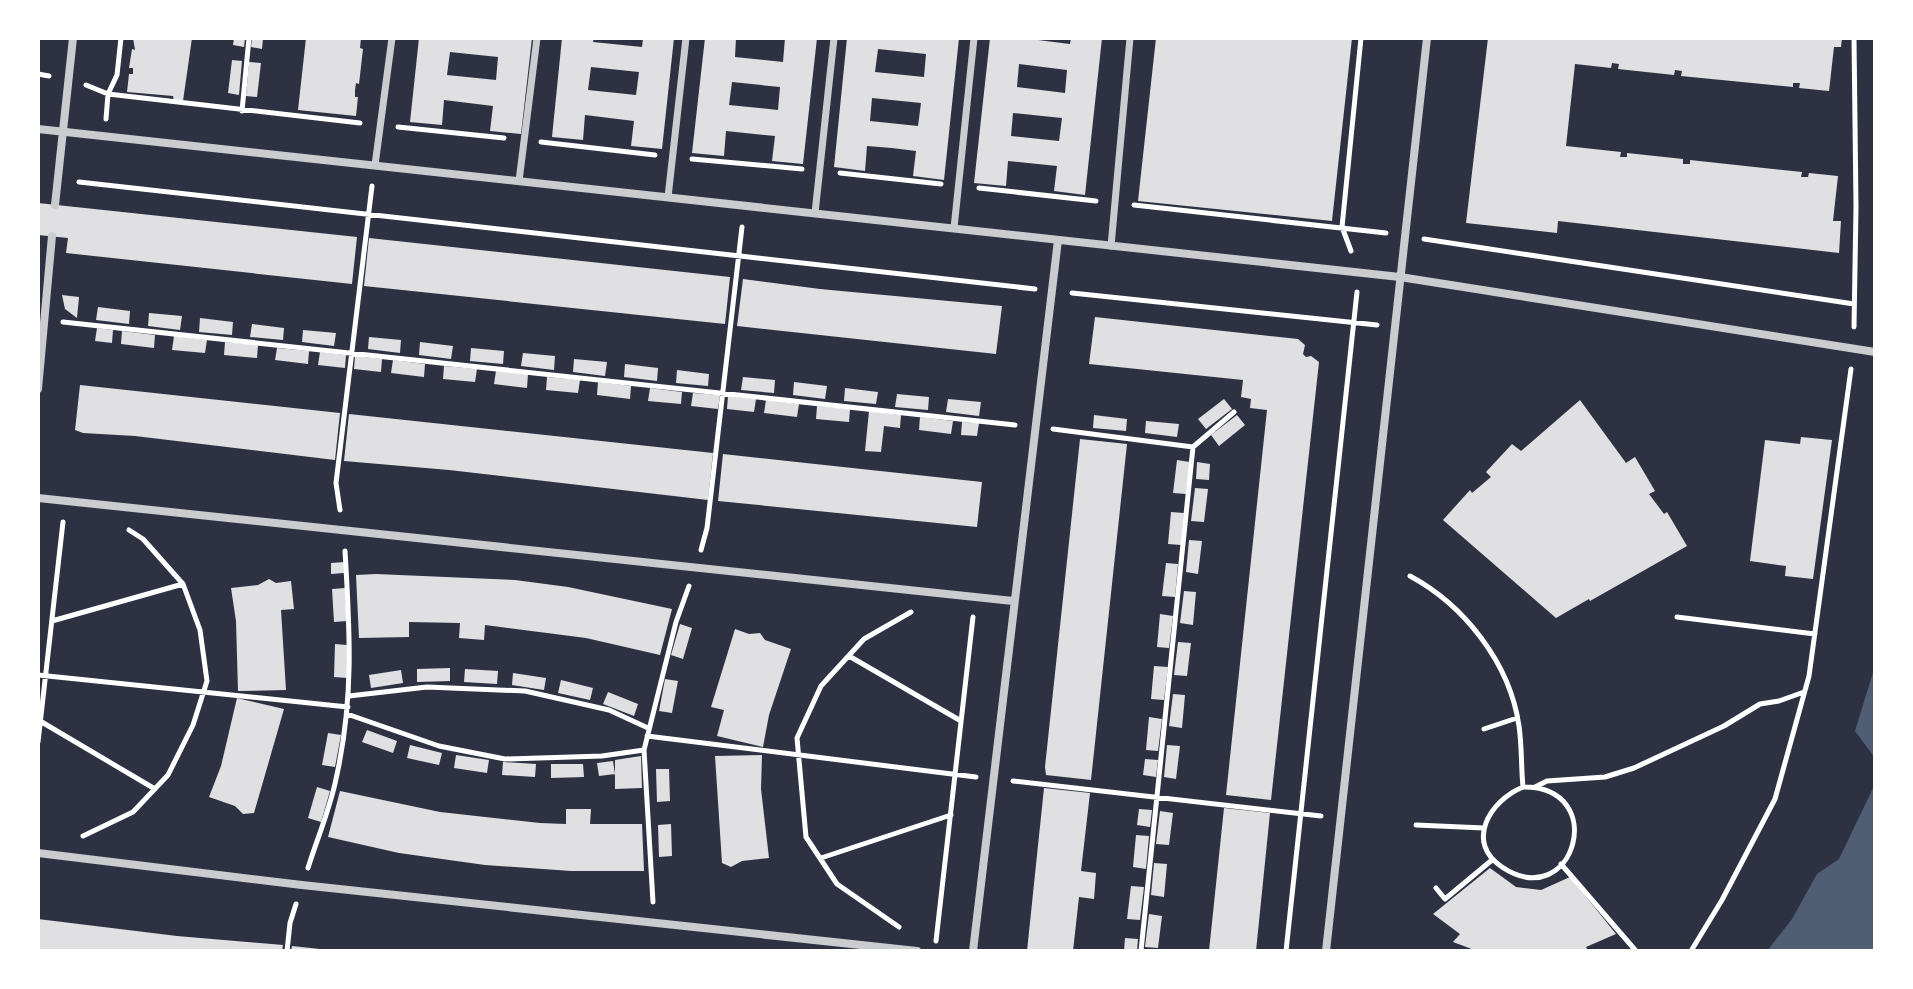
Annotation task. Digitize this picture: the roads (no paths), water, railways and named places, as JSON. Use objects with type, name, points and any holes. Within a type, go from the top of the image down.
[{"type":"street","points":[[55,205],[73,38]]},
{"type":"street","points":[[375,165],[392,38]]},
{"type":"street","points":[[519,181],[537,38]]},
{"type":"street","points":[[668,197],[686,38]]},
{"type":"street","points":[[815,213],[834,38]]},
{"type":"street","points":[[954,228],[974,38]]},
{"type":"street","points":[[1111,246],[1130,38]]},
{"type":"street","points":[[1326,951],[1427,38]]},
{"type":"street","points":[[38,129],[1400,277],[1875,352]]},
{"type":"street","points":[[38,389],[52,236]]},
{"type":"street","points":[[973,951],[1058,240]]},
{"type":"street","points":[[38,498],[1013,601]]},
{"type":"street","points":[[38,853],[302,885],[917,951]]},
{"type":"water","points":[[1875,666],[1875,758],[1855,731]]},
{"type":"water","points":[[1875,784],[1875,951],[1767,951],[1792,919],[1817,874],[1839,859]]}]
